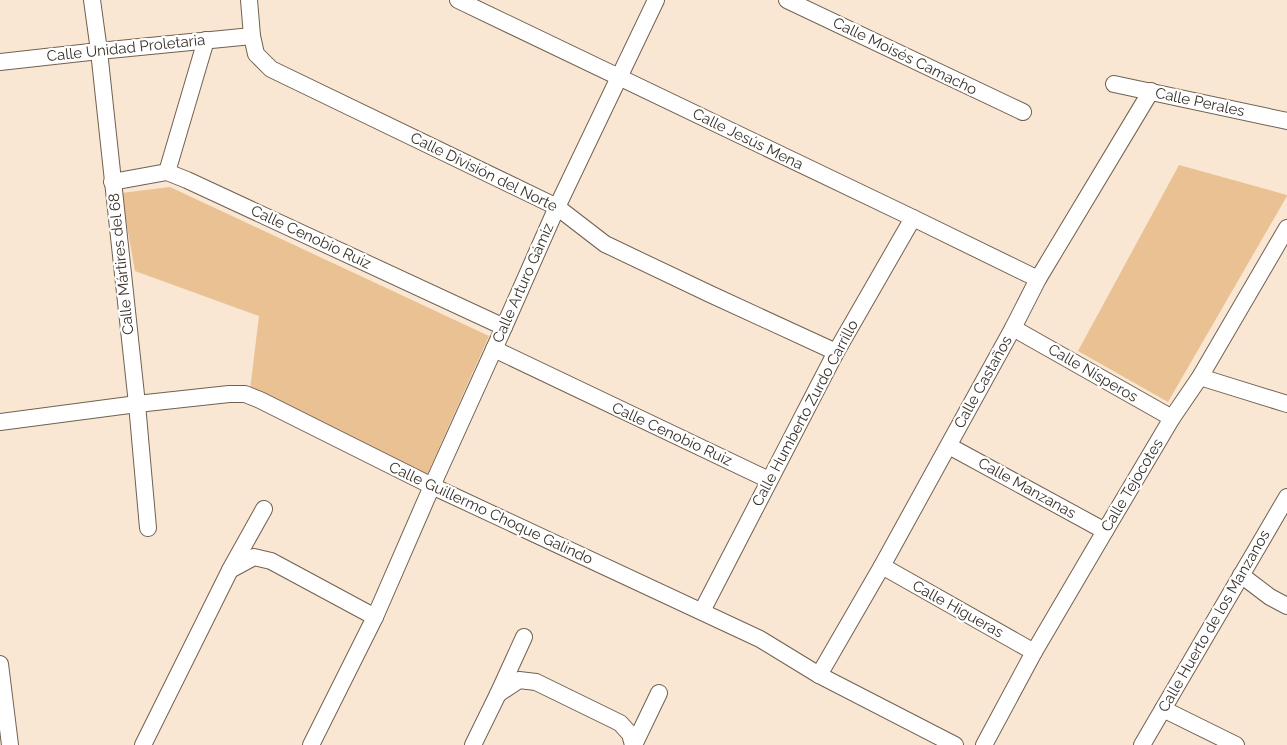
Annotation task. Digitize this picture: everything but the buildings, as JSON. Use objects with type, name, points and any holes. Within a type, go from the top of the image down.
[{"type":"street","name":"Calle Mártires del 68","points":[[92,0],[99,51],[148,528]]},
{"type":"street","name":"Calle División del Norte","points":[[249,0],[252,36],[256,54],[271,69],[557,207],[605,244],[836,352]]},
{"type":"street","name":"Calle Jesús Mena","points":[[458,0],[1038,279]]},
{"type":"street","name":"Calle Arturo Gámiz","points":[[311,745],[375,617],[557,207],[656,0]]},
{"type":"street","name":"Calle Moisés Camacho","points":[[788,0],[1023,112]]},
{"type":"street","name":"Calle Unidad Proletaria","points":[[0,62],[252,36]]},
{"type":"street","points":[[112,182],[167,172],[206,40]]},
{"type":"street","name":"Calle Perales","points":[[1114,84],[1287,121]]},
{"type":"street","name":"Calle Castaños","points":[[820,675],[882,566],[1038,279],[1150,91]]},
{"type":"street","name":"Calle Cenobio Ruiz","points":[[167,172],[504,327]]},
{"type":"street","name":"Calle Humberto Zurdo Carrillo","points":[[702,611],[836,352],[913,218]]},
{"type":"street","name":"Calle Tejocotes","points":[[984,745],[1034,652],[1172,418],[1200,377],[1287,228]]},
{"type":"street","name":"Calle Nísperos","points":[[1013,328],[1172,418]]},
{"type":"street","name":"Calle Cenobio Ruiz","points":[[494,349],[769,480]]},
{"type":"street","points":[[1200,377],[1287,404]]},
{"type":"street","name":"Calle Guillermo Choque Galindo","points":[[0,422],[136,404],[244,394],[269,404],[432,486],[760,639],[820,675],[955,745]]},
{"type":"street","name":"Calle Manzanas","points":[[948,446],[1105,531]]},
{"type":"street","name":"Calle Huerto de los Manzanos","points":[[1142,745],[1287,497]]},
{"type":"street","points":[[143,745],[230,570],[264,509]]},
{"type":"street","points":[[230,570],[254,557],[271,561],[375,617]]},
{"type":"street","name":"Calle Higueras","points":[[882,566],[1034,652]]},
{"type":"street","points":[[1240,575],[1270,597],[1287,606]]},
{"type":"street","points":[[473,745],[524,637]]},
{"type":"street","points":[[0,664],[10,745]]},
{"type":"street","points":[[498,694],[519,680],[536,682],[620,723],[630,734],[633,745]]},
{"type":"street","points":[[633,745],[659,693]]},
{"type":"street","points":[[1163,709],[1236,745]]},
{"type":"shaded area","points":[[1179,165],[1287,196],[1168,402],[1078,351]]},
{"type":"shaded area","points":[[170,187],[489,336],[426,477],[250,390],[259,316],[135,271],[121,193]]}]
